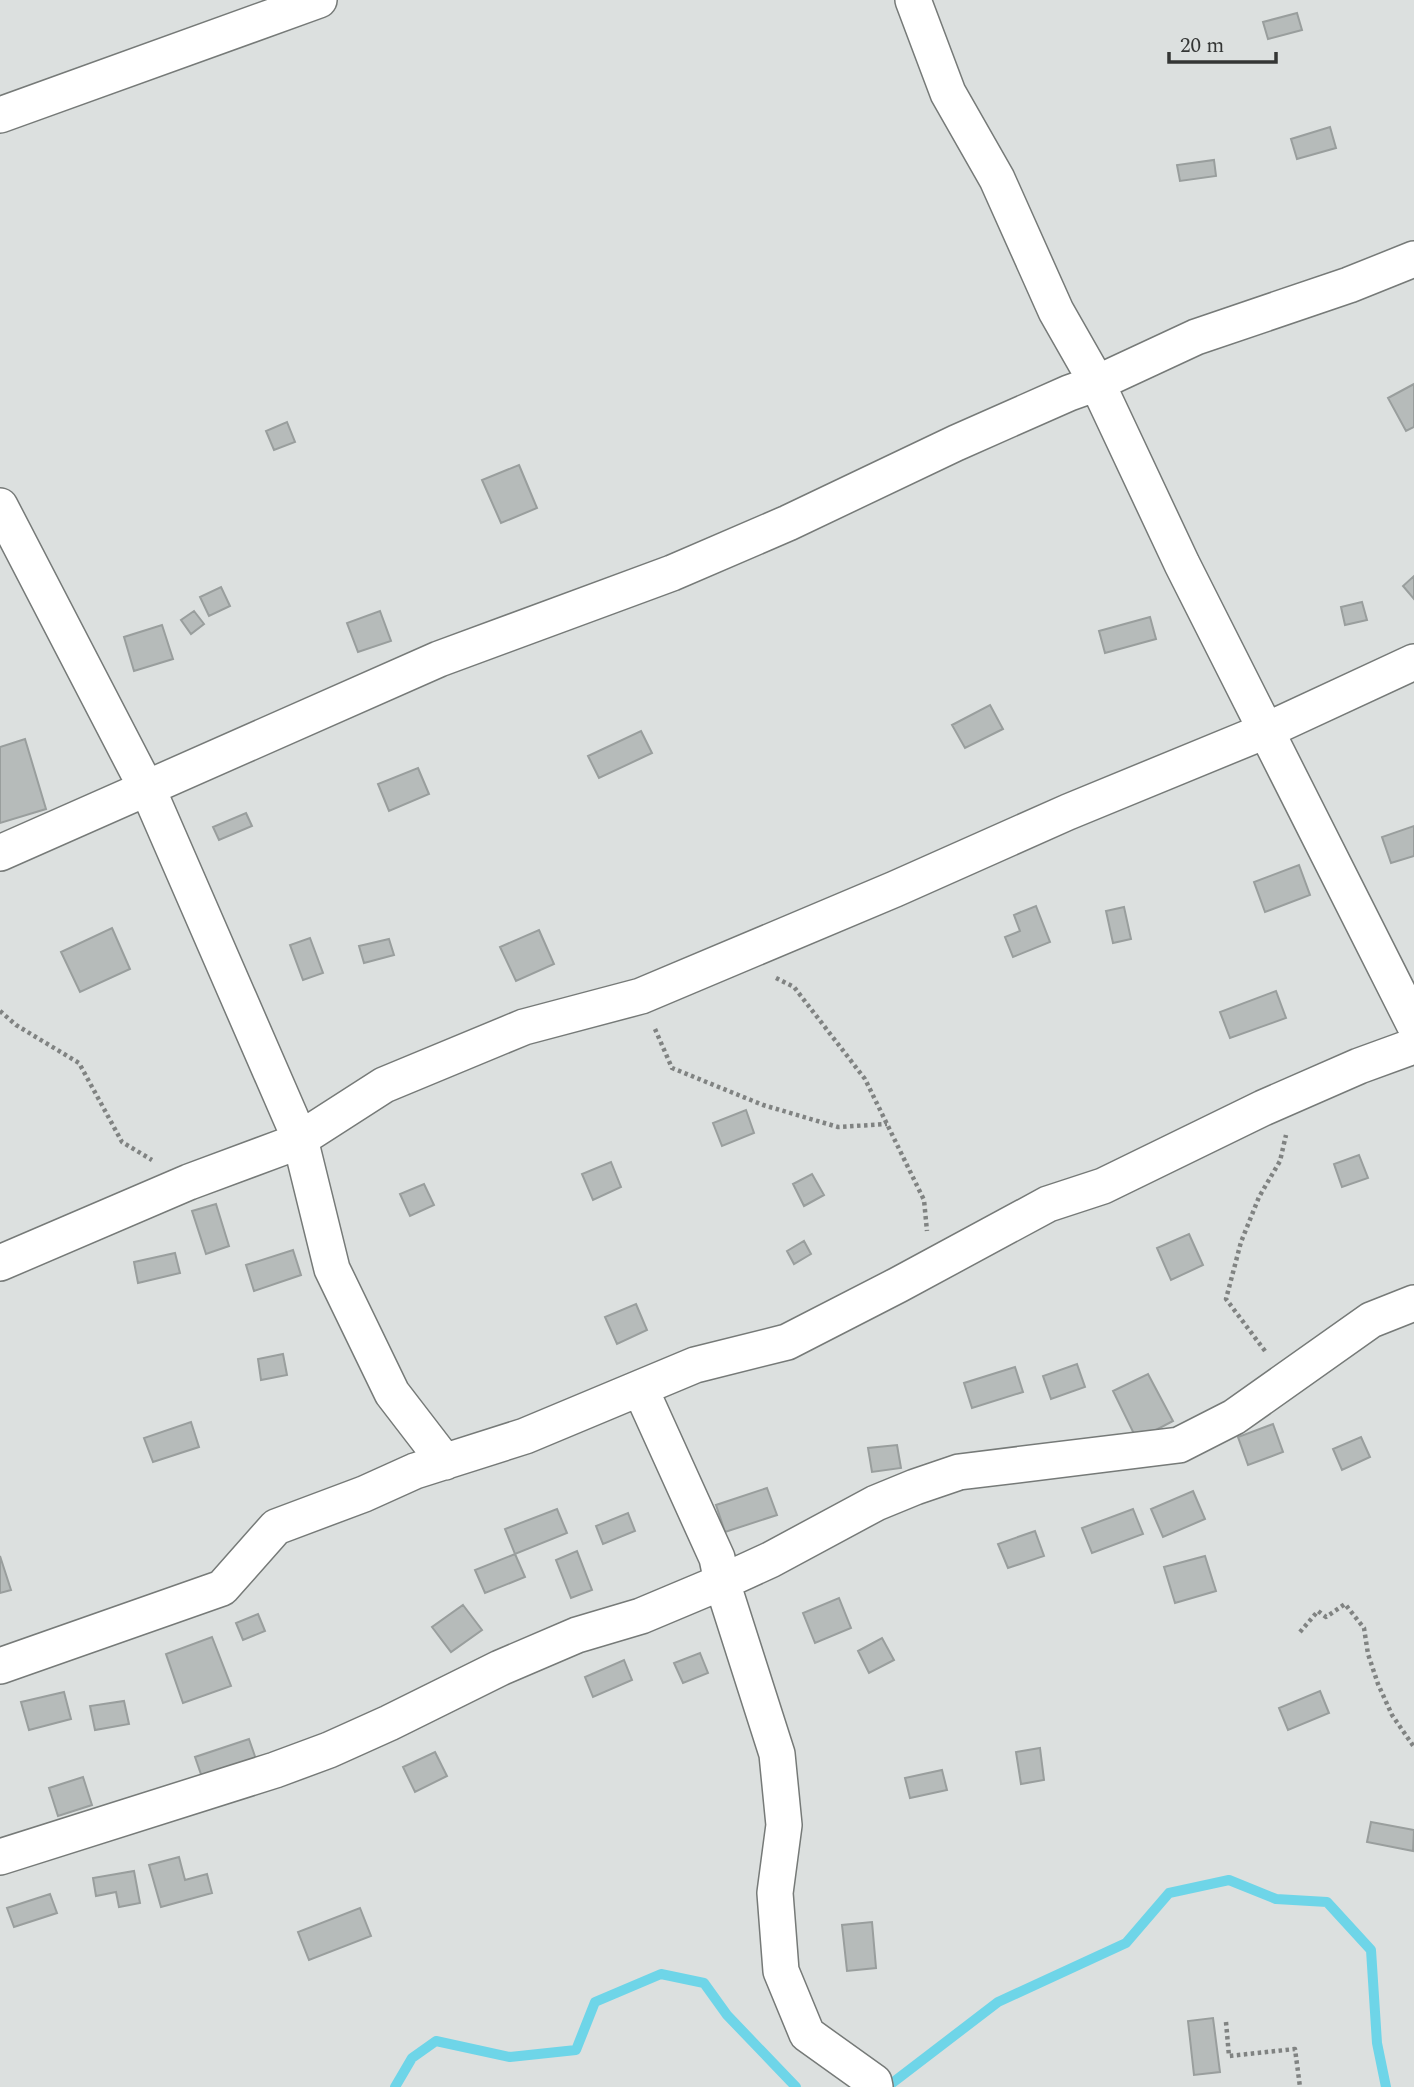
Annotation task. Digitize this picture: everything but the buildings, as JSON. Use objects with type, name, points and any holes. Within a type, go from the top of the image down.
[{"type":"street","points":[[0,115],[319,0]]},
{"type":"street","points":[[913,0],[948,93],[997,178],[1055,311],[1097,383],[1182,564],[1414,1024]]},
{"type":"street","points":[[0,853],[439,660],[672,573],[788,523],[956,443],[1196,338],[1349,285],[1414,259]]},
{"type":"street","points":[[0,506],[147,788],[300,1139],[332,1269],[392,1393],[445,1462]]},
{"type":"street","points":[[0,1263],[189,1182],[300,1139],[384,1085],[524,1027],[640,996],[1068,812],[1265,731],[1414,662]]},
{"type":"street","points":[[0,1666],[222,1588],[276,1527],[364,1494],[415,1471],[525,1436],[695,1365],[787,1342],[1048,1203],[1103,1186],[1282,1100],[1359,1066],[1414,1046]]},
{"type":"street","points":[[0,1857],[275,1770],[329,1750],[389,1724],[513,1663],[577,1635],[641,1616],[722,1582],[770,1560],[876,1503],[959,1472],[1179,1445],[1234,1417],[1371,1320],[1414,1303]]},
{"type":"street","points":[[640,1388],[717,1558],[722,1582],[777,1754],[784,1825],[775,1893],[781,1971],[807,2034],[874,2082],[876,2087]]},
{"type":"path","points":[[734,957],[794,987],[865,1079],[924,1200],[930,1268]]},
{"type":"path","points":[[640,996],[673,1068],[764,1105],[838,1127],[887,1124]]},
{"type":"path","points":[[0,1011],[16,1025],[79,1063],[122,1142],[189,1182]]},
{"type":"path","points":[[1282,1100],[1286,1132],[1280,1161],[1259,1198],[1241,1242],[1226,1299],[1287,1379]]},
{"type":"path","points":[[1300,1632],[1318,1611],[1326,1617],[1345,1604],[1364,1628],[1368,1654],[1378,1684],[1392,1715],[1414,1747]]},
{"type":"path","points":[[1226,2022],[1229,2056],[1295,2049],[1300,2087]]},
{"type":"waterway","points":[[887,2087],[998,2002],[1126,1943],[1169,1893],[1229,1880],[1276,1899],[1327,1902],[1371,1950],[1377,2043],[1386,2087]]},
{"type":"waterway","points":[[395,2087],[412,2058],[436,2041],[510,2057],[576,2050],[595,2002],[661,1974],[704,1983],[727,2015],[796,2087]]}]
